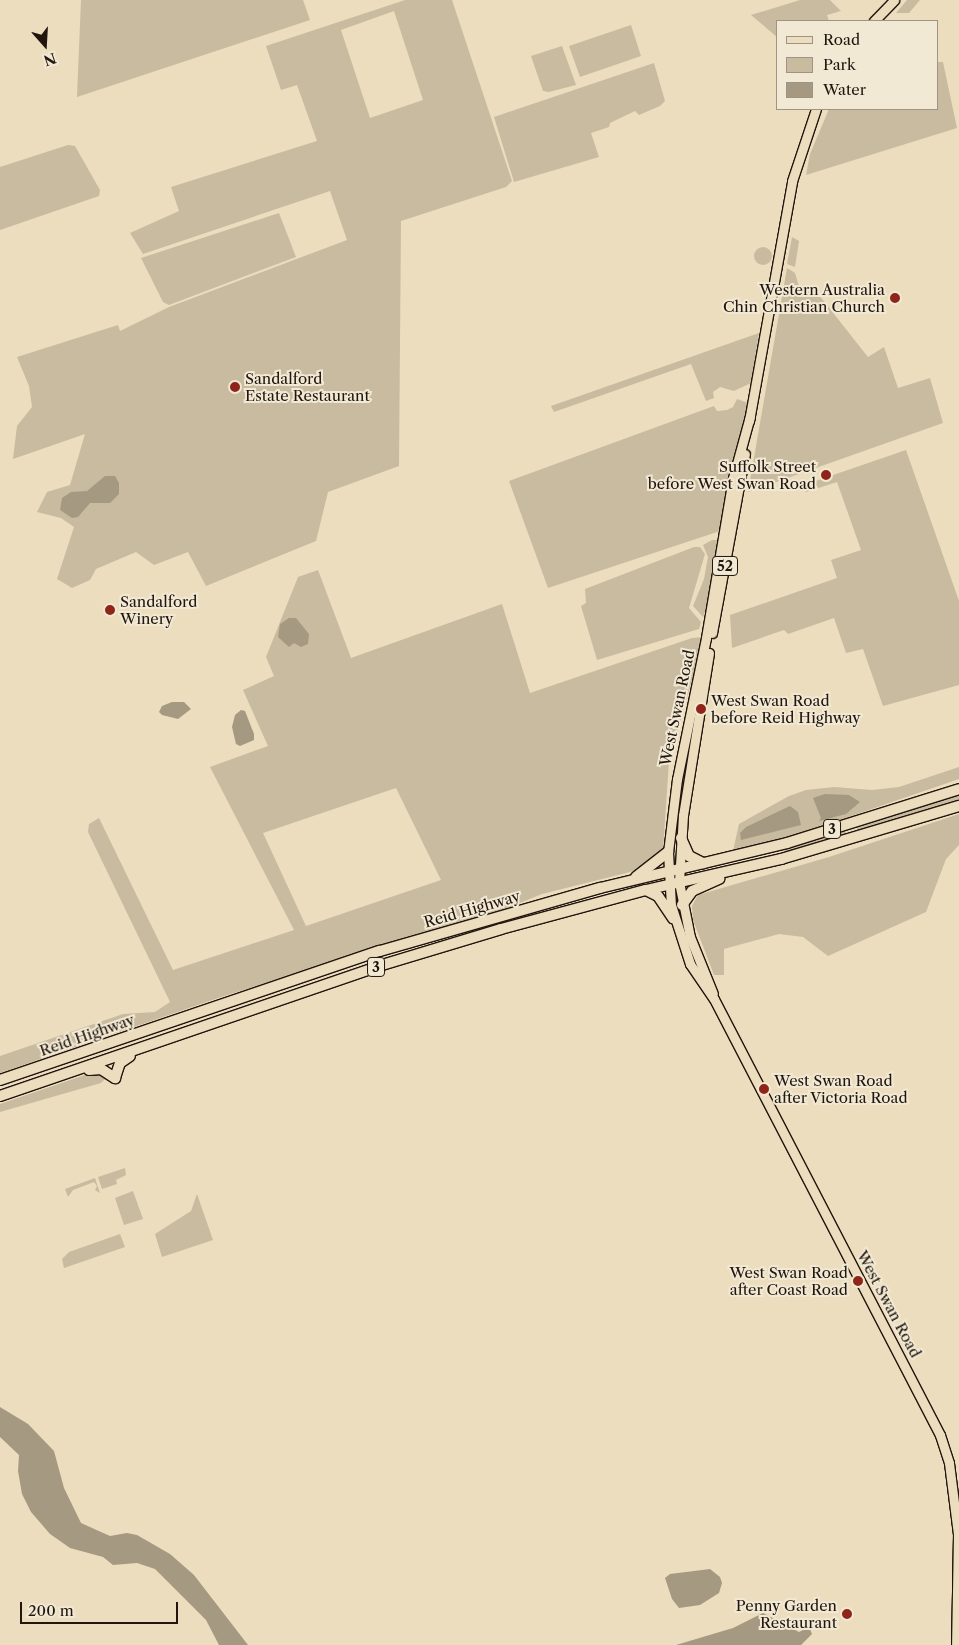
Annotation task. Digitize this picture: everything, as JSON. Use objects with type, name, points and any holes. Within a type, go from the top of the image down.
[{"type":"highway","name":"Reid Highway","points":[[0,1079],[380,951],[633,880],[786,843],[959,789]]},
{"type":"highway","name":"Reid Highway","points":[[0,1096],[382,965],[501,929],[646,890],[847,841],[959,806]]},
{"type":"highway","points":[[681,838],[689,856],[703,863]]},
{"type":"highway","points":[[633,880],[668,852]]},
{"type":"highway","points":[[682,905],[692,891],[730,871]]},
{"type":"highway","points":[[646,890],[658,896],[673,918]]},
{"type":"highway","points":[[58,1077],[96,1069],[115,1078],[123,1059],[158,1043]]},
{"type":"main road","points":[[875,20],[894,0]]},
{"type":"main road","name":"West Swan Road","points":[[714,999],[690,964],[673,918],[674,884],[679,869],[681,838],[695,732],[791,183],[816,110]]},
{"type":"main road","name":"West Swan Road","points":[[750,416],[733,478],[718,555],[706,638],[676,779],[668,852],[668,872],[682,905],[690,937],[714,999],[940,1435],[949,1463],[958,1534],[956,1645]]},
{"type":"green space","points":[[81,0],[303,0],[310,20],[77,97]]},
{"type":"green space","points":[[405,0],[452,0],[512,181],[506,187],[401,221],[399,466],[328,492],[316,541],[206,586],[188,552],[154,565],[136,552],[96,569],[90,580],[72,588],[57,579],[74,527],[61,518],[37,512],[47,492],[70,485],[85,434],[13,459],[17,426],[32,407],[29,386],[17,357],[118,325],[120,331],[169,307],[347,240],[330,191],[143,254],[130,233],[179,211],[171,187],[317,141],[297,85],[281,90],[266,46]],"holes":[[[394,11],[423,100],[370,118],[341,30]]]},
{"type":"green space","points":[[800,0],[830,0],[841,11],[827,15],[829,20],[776,20],[776,36],[751,15]]},
{"type":"green space","points":[[907,0],[920,0],[909,13],[896,13]]},
{"type":"green space","points":[[631,25],[641,56],[580,77],[569,46]]},
{"type":"green space","points":[[562,46],[576,85],[549,92],[543,91],[531,56]]},
{"type":"green space","points":[[939,62],[943,62],[957,128],[806,175],[810,154],[829,110],[939,110]]},
{"type":"green space","points":[[654,63],[665,101],[660,106],[639,115],[635,111],[610,123],[609,127],[591,133],[599,157],[514,182],[494,117]]},
{"type":"green space","points":[[68,145],[75,146],[100,190],[99,196],[0,230],[0,167]]},
{"type":"green space","points":[[279,213],[296,257],[169,305],[163,302],[141,258]]},
{"type":"green space","points":[[792,237],[799,241],[795,267],[787,264]]},
{"type":"green space","points":[[759,247],[767,247],[772,252],[770,263],[759,265],[754,260],[754,252]]},
{"type":"green space","points":[[787,268],[795,273],[801,293],[815,290],[868,357],[884,347],[898,388],[930,378],[943,423],[748,492]]},
{"type":"green space","points":[[759,333],[751,383],[734,391],[720,387],[713,392],[714,398],[706,401],[691,364],[554,412],[551,406]]},
{"type":"green space","points":[[737,399],[748,403],[720,531],[548,588],[509,481],[714,406],[717,411],[727,410],[733,407]]},
{"type":"green space","points":[[906,450],[959,601],[959,685],[883,706],[863,649],[846,653],[834,618],[788,634],[784,630],[732,648],[730,615],[837,578],[831,560],[861,550],[837,482],[806,492],[804,485]]},
{"type":"green space","points":[[712,540],[718,540],[710,597],[703,617],[693,606],[704,579],[708,557],[703,545]]},
{"type":"green space","points":[[694,547],[700,547],[705,554],[689,608],[701,622],[699,629],[597,660],[581,606],[586,603],[585,589]]},
{"type":"green space","points":[[318,570],[351,658],[502,604],[530,693],[692,638],[704,637],[669,761],[663,850],[646,866],[630,872],[542,894],[510,907],[221,997],[0,1073],[0,1056],[123,1014],[155,1012],[170,1002],[88,832],[89,824],[99,818],[173,970],[294,930],[210,767],[268,746],[243,690],[274,676],[266,657],[298,577]],"holes":[[[396,788],[441,880],[306,926],[263,833]]]},
{"type":"green space","points":[[959,767],[959,779],[793,836],[733,851],[739,824],[789,796],[806,790],[834,787],[872,790],[899,787]]},
{"type":"green space","points":[[959,791],[959,801],[891,824],[857,831],[857,828]]},
{"type":"green space","points":[[959,814],[959,845],[946,859],[926,912],[828,956],[803,937],[779,934],[724,949],[724,975],[714,975],[693,920],[692,906],[698,895],[829,857]]},
{"type":"green space","points":[[845,831],[847,836],[785,852],[784,848]]},
{"type":"green space","points":[[102,1073],[106,1078],[101,1083],[0,1112],[0,1104],[85,1075]]},
{"type":"green space","points":[[125,1168],[126,1175],[116,1180],[117,1184],[102,1189],[98,1177]]},
{"type":"green space","points":[[95,1178],[100,1193],[95,1190],[97,1186],[94,1182],[73,1190],[68,1197],[65,1189]]},
{"type":"green space","points":[[133,1191],[143,1219],[124,1225],[115,1198]]},
{"type":"green space","points":[[197,1194],[213,1240],[162,1257],[155,1234],[191,1211]]},
{"type":"green space","points":[[120,1234],[125,1247],[64,1268],[62,1259],[69,1252]]},
{"type":"water","points":[[105,476],[115,476],[119,483],[119,494],[110,503],[90,503],[78,517],[72,518],[60,510],[62,498],[71,492],[87,491]]},
{"type":"water","points":[[289,618],[296,618],[309,634],[308,644],[301,647],[294,643],[289,647],[278,637],[280,624]]},
{"type":"water","points":[[172,702],[184,702],[191,709],[178,719],[162,715],[159,712],[162,706]]},
{"type":"water","points":[[241,710],[245,711],[254,734],[254,740],[240,746],[236,744],[232,727],[235,715]]},
{"type":"water","points":[[825,794],[849,795],[860,802],[846,814],[819,821],[821,818],[813,798]]},
{"type":"water","points":[[790,806],[798,812],[801,825],[741,840],[740,833],[746,827]]},
{"type":"water","points":[[0,1407],[28,1424],[54,1451],[64,1488],[81,1523],[110,1536],[127,1533],[137,1535],[170,1554],[194,1575],[248,1645],[219,1645],[206,1620],[155,1569],[137,1563],[113,1565],[103,1557],[70,1548],[50,1534],[31,1512],[22,1494],[18,1471],[19,1455],[0,1437]]},
{"type":"water","points":[[710,1569],[720,1577],[722,1583],[719,1593],[700,1605],[679,1608],[672,1599],[665,1578],[670,1574]]},
{"type":"water","points":[[763,1613],[799,1632],[809,1627],[812,1634],[801,1645],[676,1645],[733,1628]]},
{"type":"place","name":"Western Australia Chin Christian Church","points":[[895,298]]},
{"type":"place","name":"Sandalford Estate Restaurant","points":[[235,387]]},
{"type":"place","name":"Suffolk Street before West Swan Road","points":[[826,475]]},
{"type":"place","name":"Sandalford Winery","points":[[110,610]]},
{"type":"place","name":"West Swan Road before Reid Highway","points":[[701,709]]},
{"type":"place","name":"West Swan Road after Victoria Road","points":[[764,1089]]},
{"type":"place","name":"West Swan Road after Coast Road","points":[[858,1281]]},
{"type":"place","name":"Penny Garden Restaurant","points":[[847,1614]]}]
